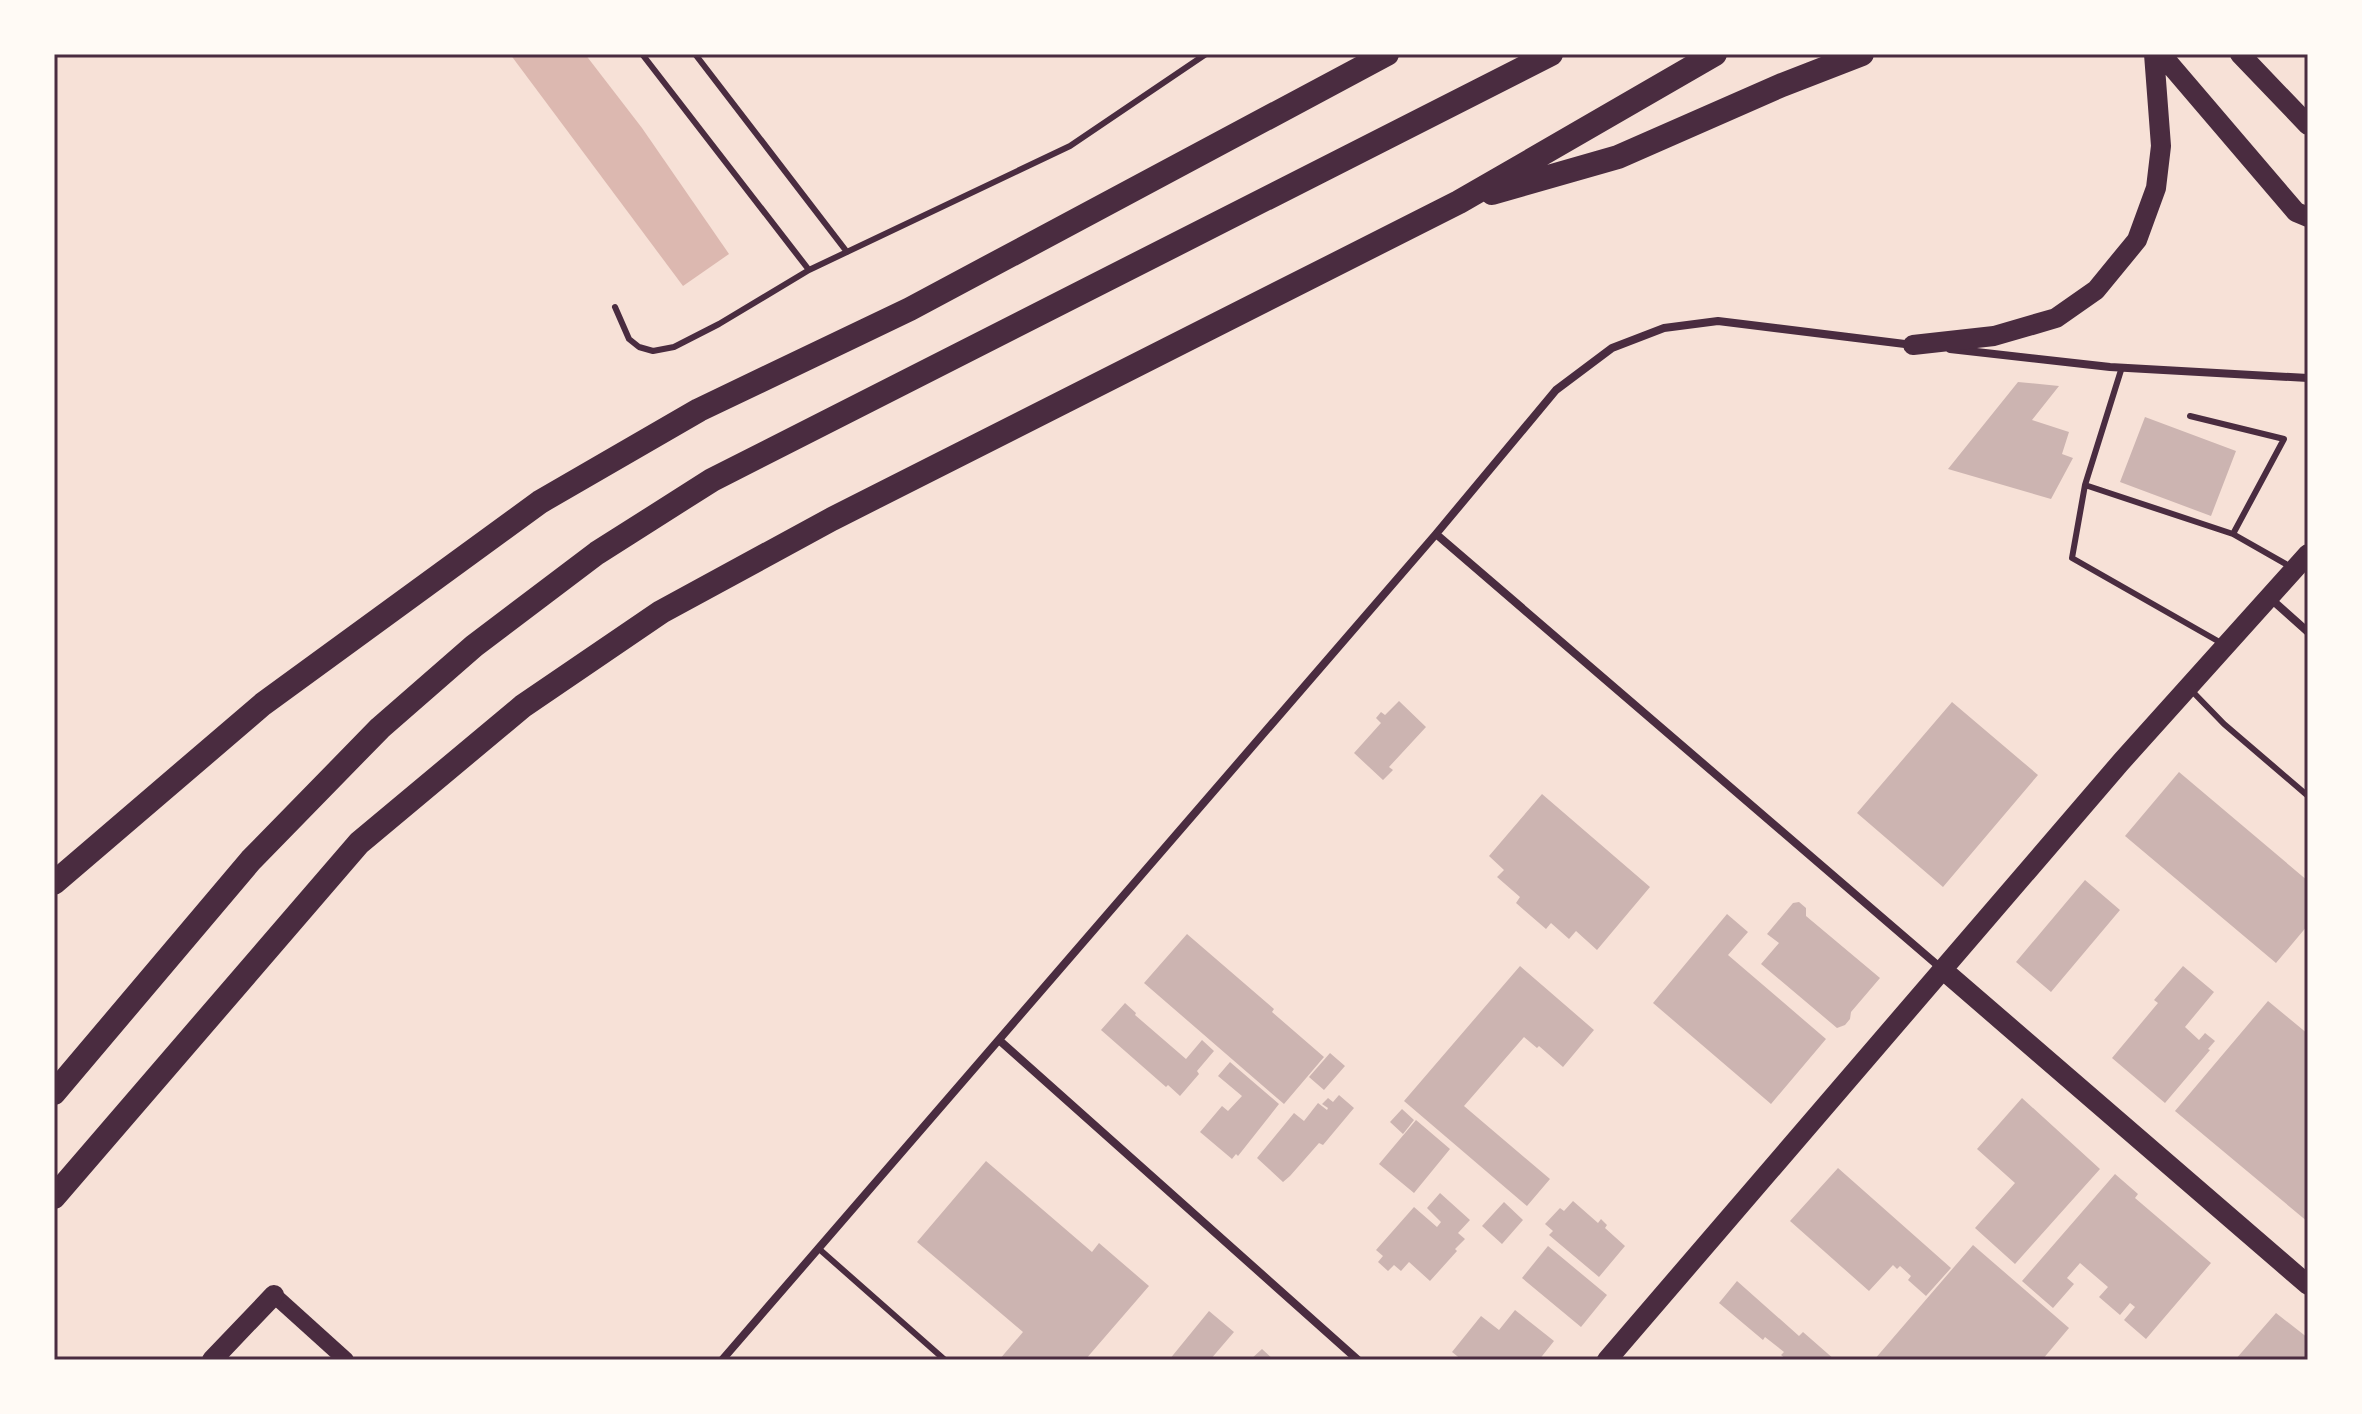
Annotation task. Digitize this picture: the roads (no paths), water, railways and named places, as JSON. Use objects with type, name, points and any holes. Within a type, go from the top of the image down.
[{"type":"highway","points":[[1225,141],[1355,54]]},
{"type":"highway","points":[[54,883],[263,704],[540,502],[699,410],[910,309],[1387,54]]},
{"type":"highway","points":[[54,1093],[251,860],[380,728],[474,646],[597,553],[712,480],[1551,54]]},
{"type":"highway","points":[[54,1197],[359,843],[523,706],[661,612],[832,519],[1459,202],[1715,54]]},
{"type":"highway","points":[[1459,202],[1618,157],[1782,85],[1862,54]]},
{"type":"main road","points":[[1913,345],[1994,336],[2056,318],[2096,290],[2137,240],[2156,188],[2161,146],[2154,54]]},
{"type":"main road","points":[[2161,54],[2296,212],[2308,217]]},
{"type":"main road","points":[[2240,54],[2308,125]]},
{"type":"main road","points":[[1607,1360],[2121,762],[2301,561]]},
{"type":"main road","points":[[1942,969],[2308,1285]]},
{"type":"main road","points":[[212,1360],[274,1295],[346,1360]]},
{"type":"street","points":[[722,1360],[1436,534],[1556,390],[1612,348],[1664,328],[1718,321],[2122,367],[2308,378]]},
{"type":"street","points":[[1436,534],[1942,969]]},
{"type":"street","points":[[2270,598],[2308,632]]},
{"type":"street","points":[[999,1040],[1358,1360]]},
{"type":"lane","points":[[642,54],[809,270]]},
{"type":"lane","points":[[695,54],[847,252]]},
{"type":"lane","points":[[615,307],[629,339],[639,347],[653,351],[674,347],[809,270],[1070,146],[1206,54]]},
{"type":"lane","points":[[2122,367],[2085,485],[2072,558],[2226,646]]},
{"type":"lane","points":[[2190,416],[2284,439],[2233,534]]},
{"type":"lane","points":[[2085,485],[2233,534],[2301,561]]},
{"type":"lane","points":[[2188,688],[2224,724],[2308,796]]},
{"type":"lane","points":[[818,1248],[945,1360]]}]
